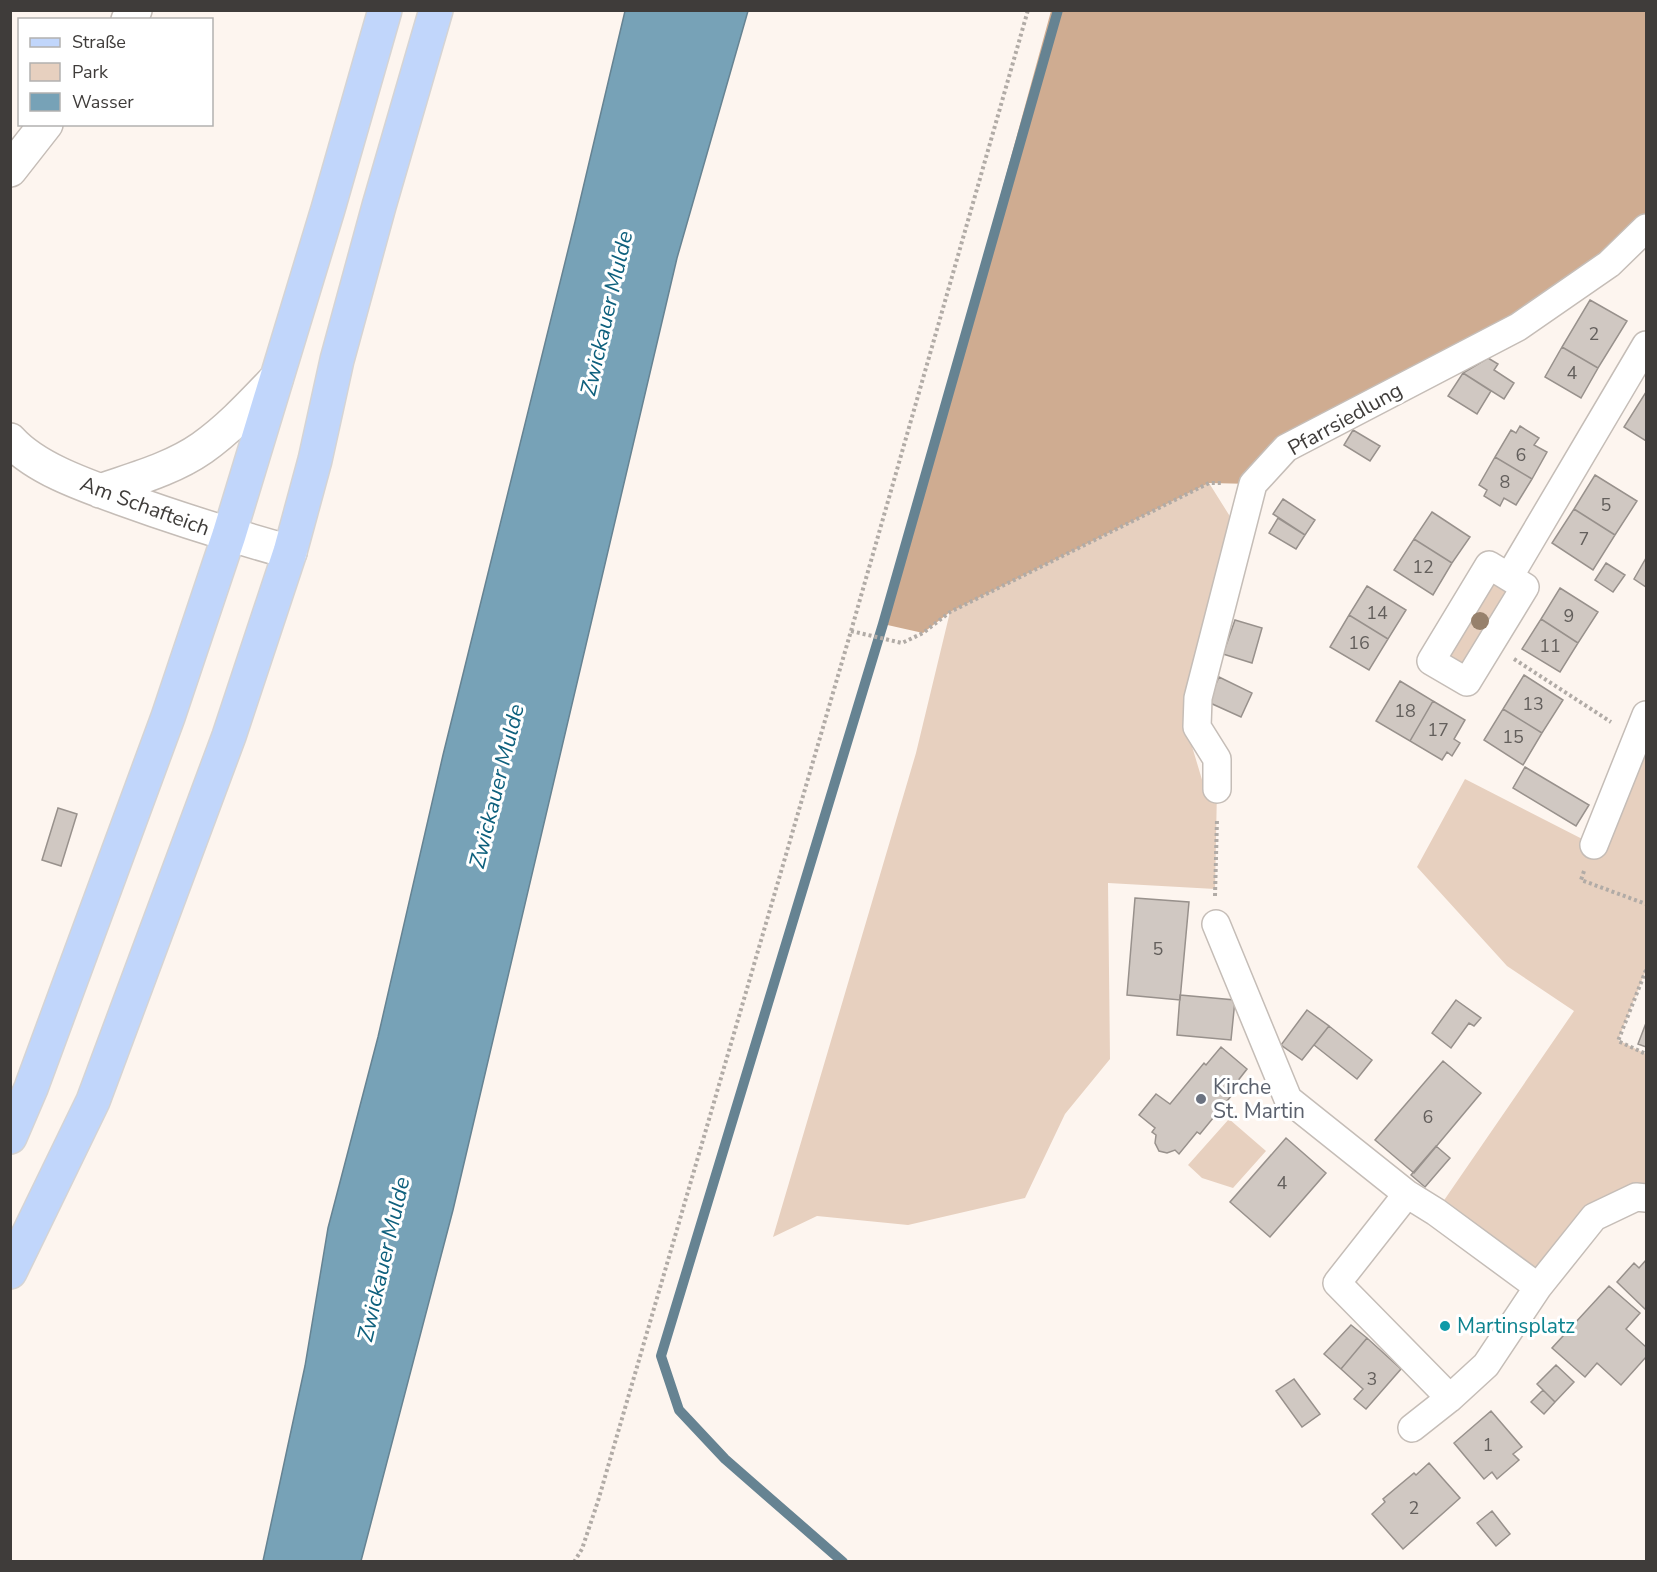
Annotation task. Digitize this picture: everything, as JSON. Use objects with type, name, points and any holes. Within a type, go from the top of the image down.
[{"type":"main road","points":[[10,1137],[31,1088],[168,717],[229,535],[328,209],[385,10]]},
{"type":"main road","points":[[10,1272],[93,1101],[229,735],[290,552],[373,228],[436,10]]},
{"type":"street","points":[[10,170],[44,126]]},
{"type":"street","name":"Pfarrsiedlung","points":[[1217,789],[1216,759],[1197,727],[1198,698],[1253,484],[1286,448],[1518,327],[1609,264],[1647,228]]},
{"type":"street","points":[[1509,578],[1647,345]]},
{"type":"street","points":[[100,491],[164,468],[200,450],[236,422],[276,379]]},
{"type":"street","name":"Am Schafteich","points":[[10,440],[20,451],[63,476],[100,491],[176,518],[290,552]]},
{"type":"street","points":[[1489,565],[1509,578],[1525,588],[1467,682],[1431,661],[1489,565]]},
{"type":"street","points":[[1594,845],[1642,727]]},
{"type":"street","points":[[1216,924],[1288,1100],[1407,1194],[1436,1212],[1538,1287]]},
{"type":"street","points":[[1407,1194],[1337,1283],[1450,1398]]},
{"type":"street","points":[[1412,1428],[1486,1365],[1538,1287],[1594,1217],[1641,1197]]},
{"type":"path","points":[[574,1562],[582,1549],[598,1501],[851,631],[1028,10]]},
{"type":"path","points":[[851,631],[902,643],[923,633],[950,612],[1209,483],[1253,484]]},
{"type":"path","points":[[1490,644],[1642,727]]},
{"type":"path","points":[[1216,924],[1217,789]]},
{"type":"path","points":[[1594,845],[1581,880],[1647,904]]},
{"type":"path","points":[[1647,970],[1618,1041],[1647,1054]]},
{"type":"green space","points":[[1209,483],[1236,526],[1191,743],[1203,783],[1217,789],[1215,889],[1108,883],[1110,1059],[1065,1114],[1025,1198],[908,1225],[817,1216],[773,1237],[916,753],[950,612]]},
{"type":"green space","points":[[1489,565],[1525,587],[1467,682],[1431,661]]},
{"type":"green space","points":[[1646,715],[1646,970],[1618,1040],[1646,1054],[1646,1198],[1636,1197],[1538,1287],[1436,1212],[1574,1011],[1507,966],[1417,867],[1465,779],[1594,845]]},
{"type":"green space","points":[[1229,1119],[1266,1151],[1233,1188],[1202,1178],[1188,1165]]},
{"type":"shaded area","points":[[1051,11],[1646,11],[1646,228],[1609,264],[1286,448],[1253,484],[1209,483],[950,612],[923,633],[883,624]]},
{"type":"water","name":"Zwickauer Mulde","points":[[625,11],[748,11],[677,258],[453,1210],[361,1561],[263,1561],[305,1366],[328,1228],[378,1037],[443,755]]},
{"type":"building","points":[[1590,300],[1627,321],[1598,368],[1562,347]]},
{"type":"building","points":[[1562,347],[1598,368],[1581,398],[1545,377]]},
{"type":"building","points":[[1488,358],[1498,364],[1494,370],[1514,383],[1504,399],[1463,373]]},
{"type":"building","points":[[1463,373],[1491,391],[1477,414],[1448,396]]},
{"type":"building","points":[[1646,392],[1646,441],[1624,427]]},
{"type":"building","points":[[1520,426],[1539,438],[1534,445],[1547,452],[1532,479],[1495,457],[1511,430],[1516,433]]},
{"type":"building","points":[[1353,430],[1380,446],[1370,461],[1344,445]]},
{"type":"building","points":[[1495,457],[1532,479],[1516,505],[1504,498],[1500,506],[1484,496],[1487,490],[1479,485]]},
{"type":"building","points":[[1595,475],[1637,501],[1615,535],[1574,509]]},
{"type":"building","points":[[1283,499],[1315,520],[1305,535],[1273,514]]},
{"type":"building","points":[[1574,509],[1615,535],[1593,570],[1552,543]]},
{"type":"building","points":[[1432,512],[1470,537],[1452,563],[1414,539]]},
{"type":"building","points":[[1278,518],[1305,535],[1296,549],[1269,533]]},
{"type":"building","points":[[1414,539],[1452,563],[1433,595],[1394,570]]},
{"type":"building","points":[[1646,558],[1646,587],[1634,579]]},
{"type":"building","points":[[1606,563],[1625,575],[1613,592],[1595,580]]},
{"type":"building","points":[[1367,586],[1406,610],[1388,639],[1349,615]]},
{"type":"building","points":[[1560,588],[1598,612],[1578,643],[1541,619]]},
{"type":"building","points":[[1349,615],[1388,639],[1369,670],[1330,647]]},
{"type":"building","points":[[1541,619],[1578,643],[1560,672],[1522,649]]},
{"type":"building","points":[[1235,620],[1262,628],[1252,663],[1223,654]]},
{"type":"building","points":[[1524,675],[1563,700],[1542,733],[1503,709]]},
{"type":"building","points":[[1219,677],[1252,693],[1241,717],[1208,702]]},
{"type":"building","points":[[1400,681],[1433,701],[1410,741],[1376,721]]},
{"type":"building","points":[[1433,701],[1465,720],[1454,739],[1460,743],[1452,756],[1447,752],[1442,760],[1410,741]]},
{"type":"building","points":[[1503,709],[1542,733],[1523,765],[1484,740]]},
{"type":"building","points":[[1525,767],[1589,805],[1576,826],[1513,788]]},
{"type":"building","points":[[58,808],[77,814],[61,866],[42,860]]},
{"type":"building","points":[[1135,898],[1189,902],[1180,1000],[1127,995]]},
{"type":"building","points":[[1180,995],[1235,1000],[1231,1040],[1177,1035]]},
{"type":"building","points":[[1456,1000],[1481,1018],[1474,1026],[1469,1023],[1451,1048],[1432,1033]]},
{"type":"building","points":[[1307,1010],[1329,1026],[1302,1060],[1281,1045]]},
{"type":"building","points":[[1646,1023],[1646,1047],[1638,1044]]},
{"type":"building","points":[[1329,1026],[1372,1060],[1357,1079],[1314,1045]]},
{"type":"building","name":"Kirche St. Martin","points":[[1221,1047],[1247,1069],[1233,1087],[1236,1090],[1200,1134],[1197,1132],[1179,1154],[1175,1150],[1167,1153],[1159,1151],[1155,1143],[1156,1135],[1152,1132],[1155,1128],[1139,1115],[1156,1094],[1170,1104],[1204,1063],[1206,1065]]},
{"type":"building","points":[[1443,1061],[1481,1093],[1414,1173],[1375,1140]]},
{"type":"building","points":[[1286,1138],[1326,1173],[1270,1237],[1230,1202]]},
{"type":"building","points":[[1436,1146],[1450,1158],[1425,1187],[1411,1175]]},
{"type":"building","points":[[1646,1260],[1646,1310],[1617,1282],[1634,1263],[1639,1268]]},
{"type":"building","points":[[1609,1286],[1640,1313],[1626,1329],[1646,1347],[1646,1357],[1621,1385],[1597,1363],[1585,1377],[1552,1348]]},
{"type":"building","points":[[1351,1325],[1367,1338],[1341,1369],[1324,1354]]},
{"type":"building","points":[[1367,1338],[1401,1369],[1366,1409],[1354,1399],[1363,1389],[1341,1369]]},
{"type":"building","points":[[1556,1365],[1574,1382],[1555,1402],[1537,1384]]},
{"type":"building","points":[[1294,1379],[1320,1414],[1302,1427],[1276,1391]]},
{"type":"building","points":[[1543,1390],[1555,1402],[1544,1414],[1531,1402]]},
{"type":"building","points":[[1491,1411],[1522,1447],[1513,1454],[1519,1460],[1497,1479],[1492,1472],[1484,1479],[1454,1443]]},
{"type":"building","points":[[1429,1463],[1460,1498],[1403,1549],[1372,1514],[1385,1502],[1383,1499]]},
{"type":"building","points":[[1492,1511],[1510,1534],[1496,1546],[1477,1523]]},
{"type":"waterway","points":[[843,1562],[725,1459],[679,1410],[661,1356],[883,624],[1058,10]]},
{"type":"place","name":"Kirche St. Martin","points":[[1201,1099]]},
{"type":"place","name":"Martinsplatz","points":[[1445,1326]]}]
